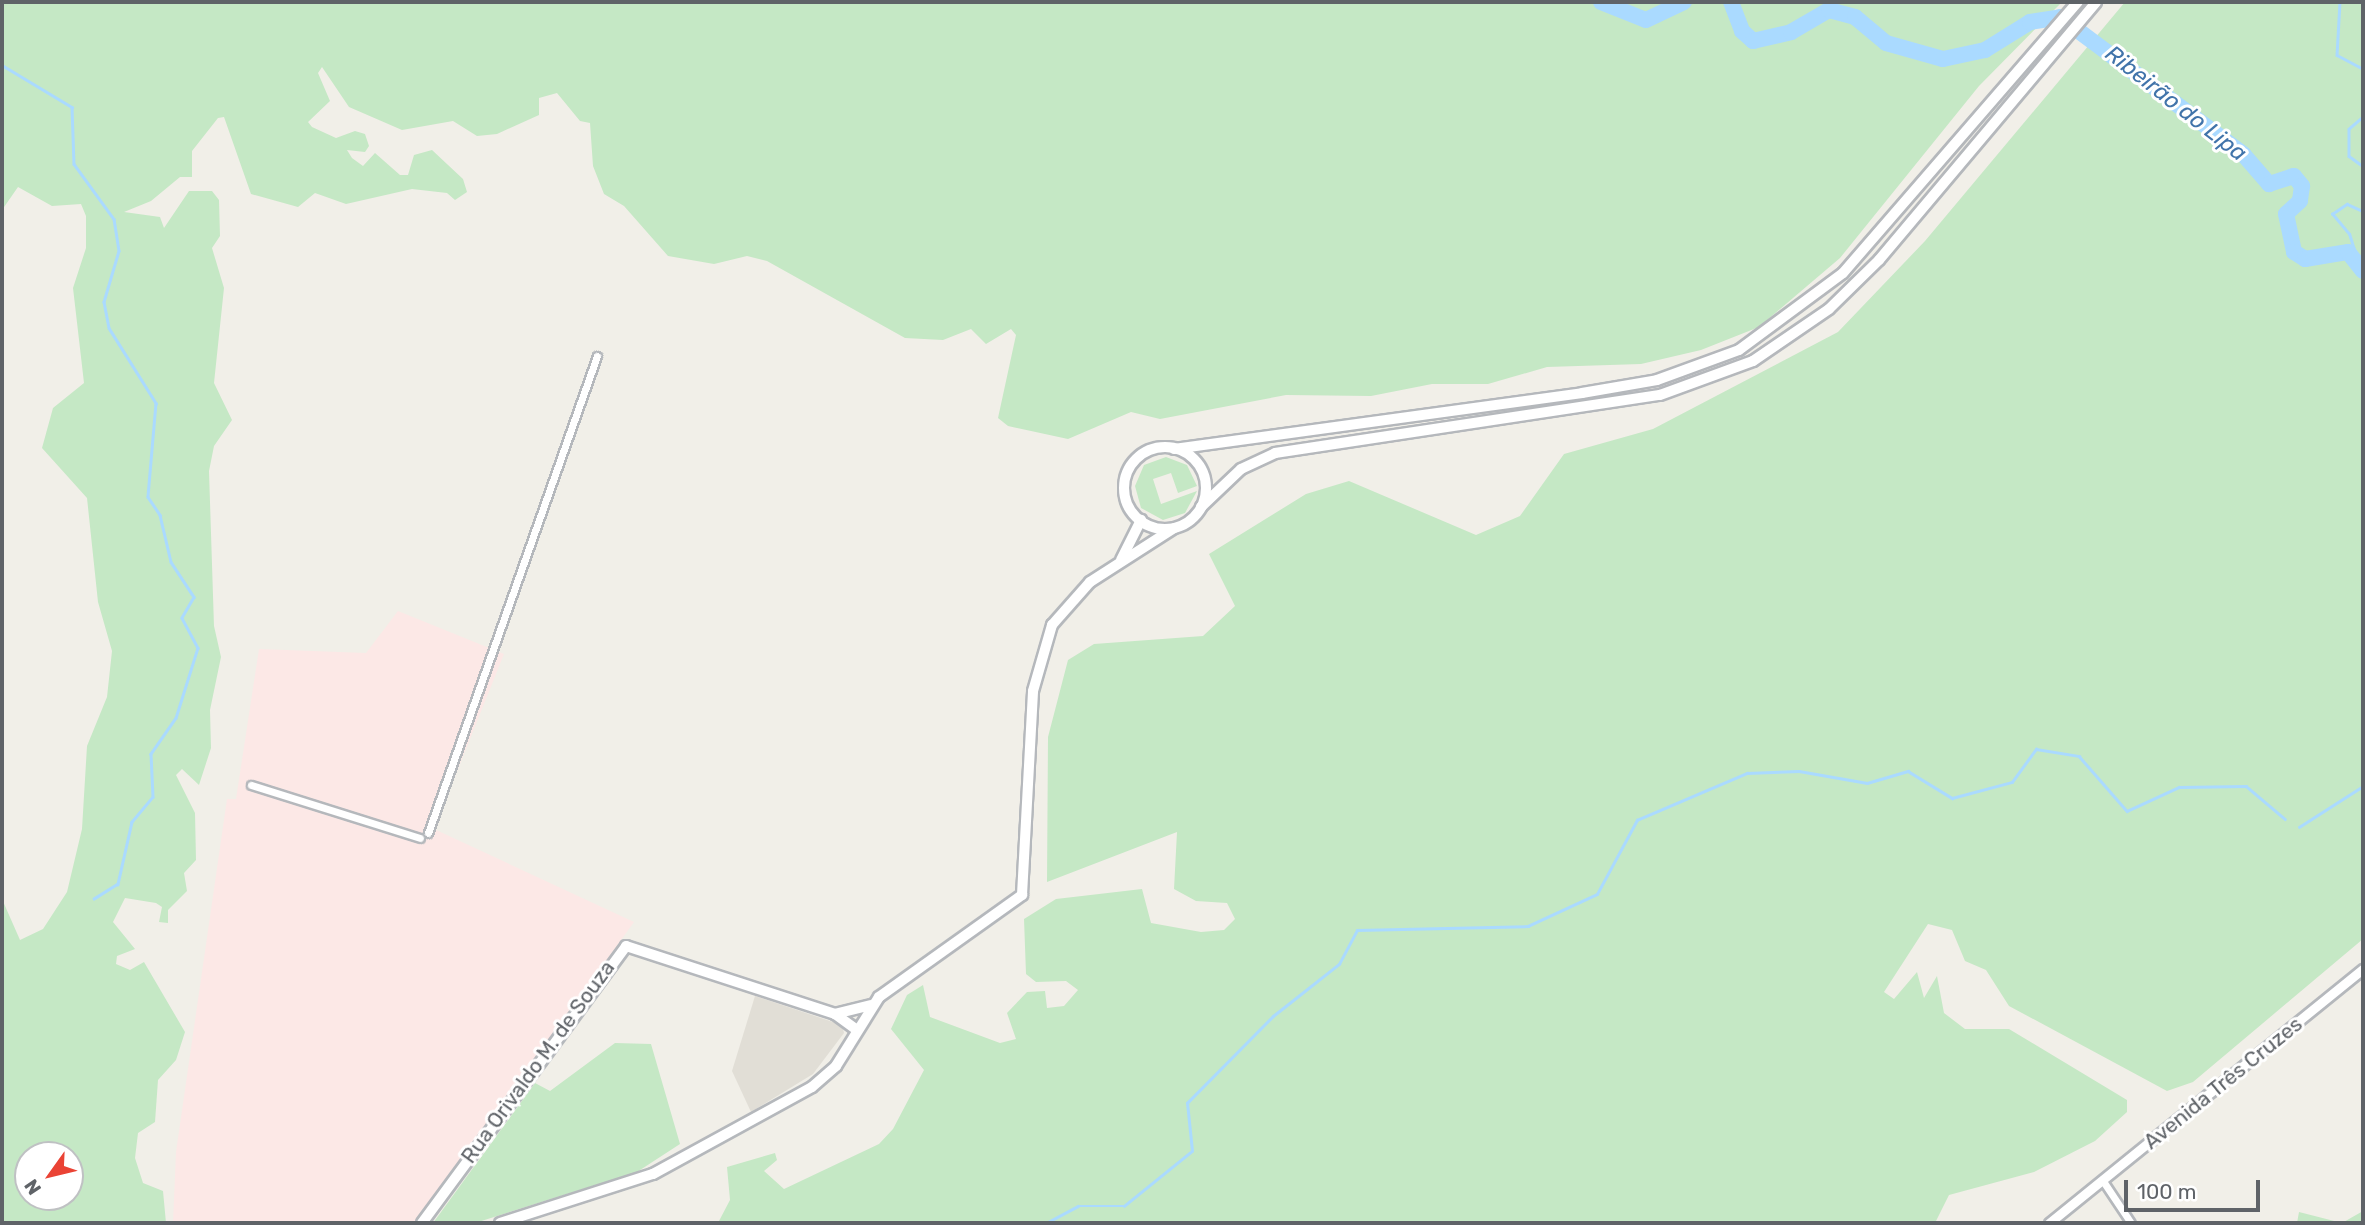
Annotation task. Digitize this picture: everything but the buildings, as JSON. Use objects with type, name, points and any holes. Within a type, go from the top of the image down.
[{"type":"main road","points":[[835,1014],[872,1005],[1022,895],[1028,743],[1041,655],[1069,601],[1119,563],[1174,528],[1241,469],[1275,453],[1660,395],[1753,361],[1798,333],[1858,281],[2096,2]]},
{"type":"main road","points":[[1174,528],[1140,520],[1127,501],[1127,473],[1145,453],[1582,393],[1657,380],[1739,350],[1843,274],[2077,3]]},
{"type":"main road","points":[[1174,449],[1202,471],[1201,507]]},
{"type":"main road","points":[[1119,563],[1140,520]]},
{"type":"main road","name":"Rua Orivaldo M. de Souza","points":[[422,1223],[620,949],[633,948],[835,1014],[857,1030]]},
{"type":"main road","points":[[500,1223],[653,1174],[783,1105],[825,1078],[872,1005]]},
{"type":"street","points":[[428,833],[597,356]]},
{"type":"street","points":[[251,785],[420,838]]},
{"type":"street","name":"Avenida Três Cruzes","points":[[2049,1223],[2363,969]]},
{"type":"street","points":[[2103,1181],[2131,1223]]},
{"type":"shaded area","points":[[398,611],[504,654],[434,829],[634,922],[417,1223],[173,1223],[176,1152],[227,799],[236,799],[259,649],[366,653]]},
{"type":"shaded area","points":[[755,996],[842,1025],[844,1033],[813,1074],[751,1112],[732,1071]]},
{"type":"green space","points":[[2,2],[2062,2],[1979,86],[1840,258],[1759,327],[1701,350],[1641,364],[1547,367],[1488,384],[1432,384],[1371,396],[1286,395],[1160,419],[1131,412],[1068,439],[1008,426],[998,418],[1016,335],[1011,329],[986,344],[971,329],[943,340],[905,338],[767,261],[747,256],[714,264],[668,256],[624,206],[604,194],[593,166],[590,123],[580,121],[557,93],[539,98],[539,115],[497,134],[477,136],[453,121],[402,130],[349,107],[322,67],[318,73],[330,101],[308,122],[312,127],[336,138],[355,131],[365,134],[369,146],[365,152],[347,150],[352,158],[363,166],[375,153],[400,175],[408,175],[414,155],[432,150],[463,179],[467,192],[455,200],[447,193],[412,189],[346,204],[315,193],[298,207],[251,194],[224,117],[218,118],[192,151],[192,177],[180,177],[151,201],[124,212],[160,217],[164,228],[189,191],[212,191],[219,200],[220,236],[212,248],[224,288],[214,383],[232,420],[214,446],[209,471],[214,626],[221,657],[210,710],[211,748],[199,785],[182,769],[176,775],[195,813],[196,860],[184,873],[187,891],[168,910],[168,923],[159,922],[162,907],[156,903],[125,898],[113,922],[135,949],[117,956],[116,964],[130,970],[144,962],[185,1032],[176,1060],[158,1080],[155,1122],[138,1133],[135,1158],[143,1183],[163,1191],[166,1223],[2,1223],[2,899],[20,940],[43,929],[67,892],[82,829],[87,746],[107,697],[112,651],[98,602],[87,498],[42,448],[53,408],[84,383],[73,288],[86,248],[86,216],[81,204],[52,206],[18,187],[2,210]]},
{"type":"green space","points":[[2125,2],[2363,2],[2363,939],[2193,1082],[2167,1091],[2009,1006],[1986,970],[1965,961],[1952,930],[1928,924],[1884,992],[1894,999],[1917,972],[1924,998],[1937,976],[1944,1013],[1965,1029],[2009,1029],[2127,1100],[2127,1112],[2095,1141],[2034,1172],[1949,1195],[1935,1223],[719,1221],[730,1200],[727,1167],[775,1153],[777,1160],[764,1171],[784,1189],[879,1144],[893,1129],[924,1070],[891,1029],[907,995],[923,985],[930,1017],[1000,1043],[1016,1039],[1007,1013],[1027,992],[1045,991],[1047,1008],[1064,1006],[1078,990],[1066,981],[1036,982],[1026,974],[1024,919],[1056,899],[1142,889],[1151,923],[1201,932],[1224,930],[1235,919],[1227,903],[1196,901],[1174,889],[1177,832],[1047,882],[1048,737],[1068,660],[1094,644],[1203,636],[1235,606],[1209,554],[1306,494],[1349,481],[1476,535],[1520,516],[1564,454],[1653,429],[1838,332],[1925,241]]},
{"type":"green space","points":[[1166,457],[1187,465],[1197,486],[1178,493],[1171,473],[1153,479],[1161,504],[1197,491],[1185,513],[1163,520],[1141,508],[1135,486],[1144,465]]},
{"type":"green space","points":[[615,1043],[651,1044],[680,1144],[637,1172],[475,1223],[433,1223],[535,1083],[550,1091]]},
{"type":"green space","points":[[2363,1211],[2363,1223],[2342,1223]]},
{"type":"green space","points":[[2299,1212],[2342,1223],[2297,1223]]},
{"type":"waterway","name":"Ribeirão do Lipa","points":[[1601,2],[1646,20],[1684,2]]},
{"type":"waterway","name":"Ribeirão do Lipa","points":[[1731,2],[1742,31],[1753,41],[1791,32],[1829,10],[1855,17],[1886,43],[1943,59],[1985,50],[2030,22],[2060,17],[2243,154],[2269,184],[2294,176],[2302,186],[2300,201],[2286,214],[2294,252],[2305,259],[2348,252],[2363,271]]},
{"type":"waterway","points":[[2340,2],[2337,55],[2363,69]]},
{"type":"waterway","points":[[2,65],[72,107],[74,164],[114,219],[119,251],[104,302],[109,328],[156,403],[148,497],[160,515],[171,562],[194,597],[182,618],[198,648],[176,718],[151,754],[153,797],[132,822],[118,884],[94,899]]},
{"type":"waterway","points":[[2363,117],[2349,129],[2349,156],[2363,166]]},
{"type":"waterway","points":[[2358,263],[2349,234],[2332,214],[2347,204],[2363,211]]},
{"type":"waterway","points":[[1046,1223],[1078,1206],[1124,1206],[1192,1151],[1187,1103],[1273,1016],[1339,964],[1357,930],[1528,926],[1597,894],[1637,820],[1747,773],[1799,771],[1867,783],[1908,771],[1952,798],[2012,782],[2036,749],[2079,756],[2127,811],[2179,787],[2246,786],[2285,819]]},
{"type":"waterway","points":[[2299,827],[2363,786]]}]
